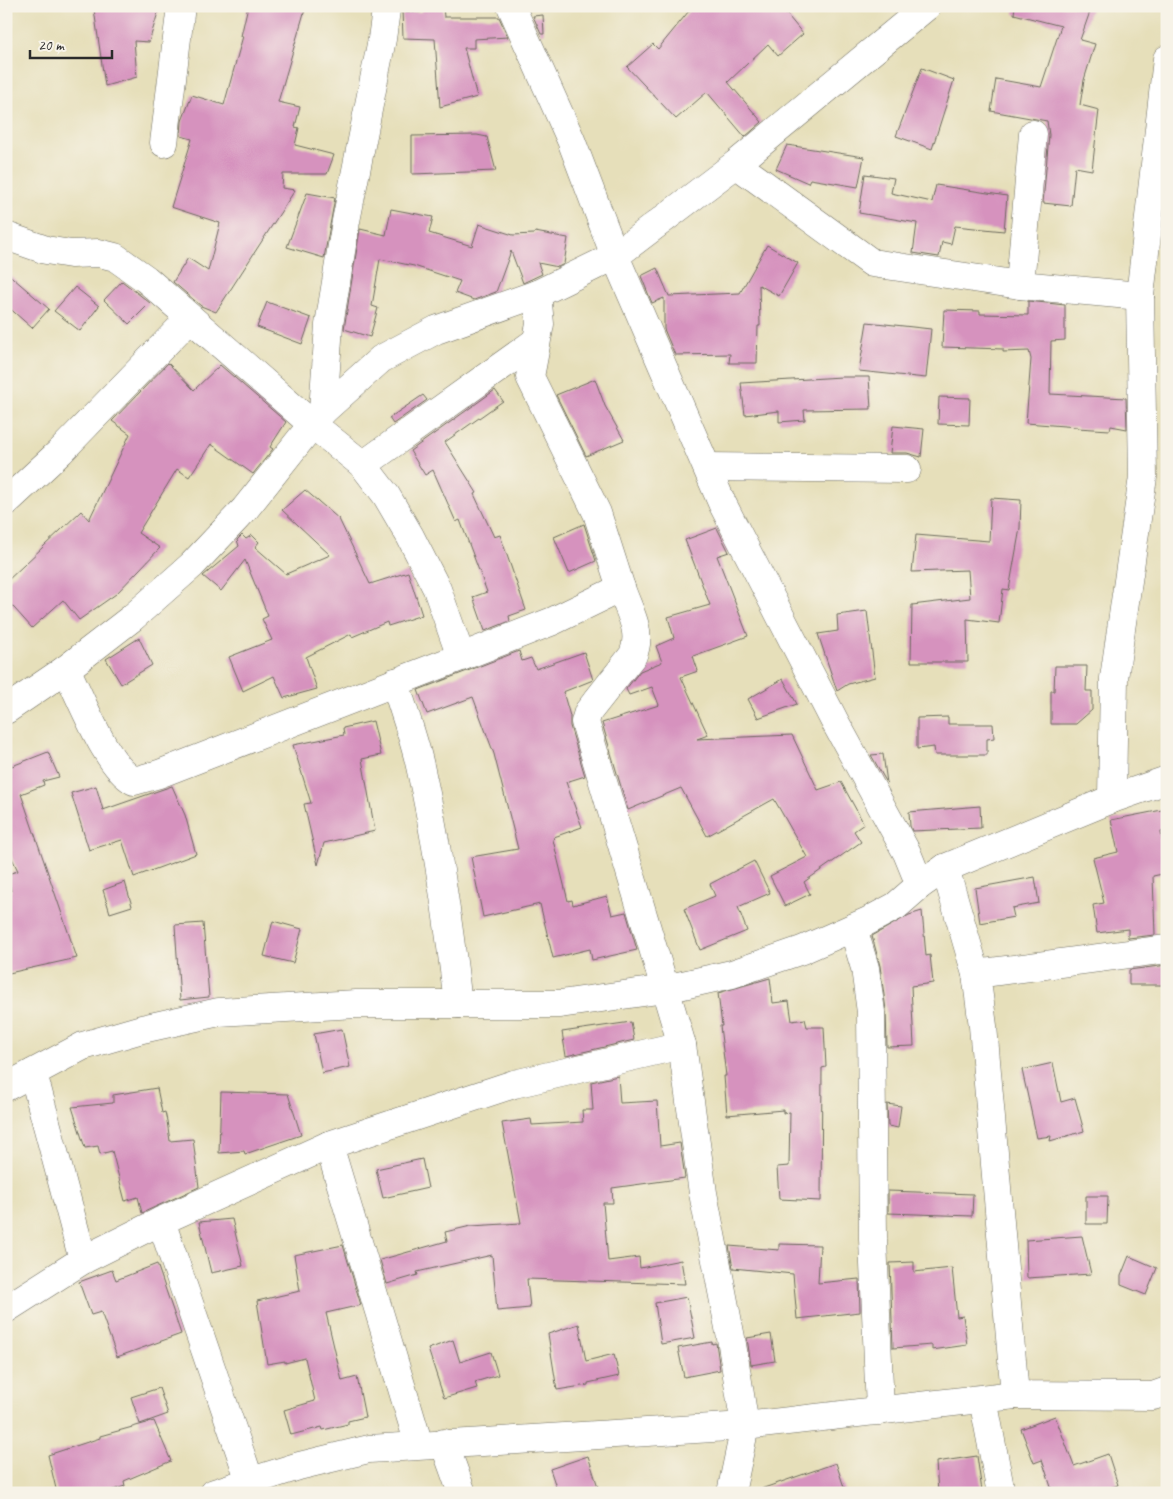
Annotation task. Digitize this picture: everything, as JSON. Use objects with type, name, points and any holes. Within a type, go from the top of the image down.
[{"type":"street","points":[[164,143],[181,6]]},
{"type":"street","points":[[318,418],[329,325],[348,213],[382,39],[385,6]]},
{"type":"street","points":[[512,6],[571,140],[615,256],[727,511],[834,720],[907,853],[920,885]]},
{"type":"street","points":[[6,710],[66,669],[132,618],[192,565],[245,509],[318,418],[381,359],[436,330],[537,294],[615,256],[736,164],[927,6]]},
{"type":"street","points":[[1112,799],[1114,678],[1143,477],[1140,296],[1167,59]]},
{"type":"street","points":[[1020,285],[1034,134]]},
{"type":"street","points":[[736,164],[872,263],[1020,285],[1140,296]]},
{"type":"street","points":[[6,236],[46,250],[71,254],[99,253],[115,257],[146,279],[190,318],[318,418],[362,465],[386,495],[422,558],[437,589],[461,656]]},
{"type":"street","points":[[537,294],[540,324],[535,342],[530,377],[598,513],[621,588],[638,635],[633,655],[588,712],[585,722],[682,1045],[703,1193],[731,1338],[745,1426],[731,1493]]},
{"type":"street","points":[[9,494],[61,451],[190,318]]},
{"type":"street","points":[[362,465],[535,342]]},
{"type":"street","points":[[707,467],[907,469]]},
{"type":"street","points":[[66,669],[112,760],[123,775],[134,781],[159,774],[553,621],[621,588]]},
{"type":"street","points":[[395,682],[420,764],[450,929],[458,1004]]},
{"type":"street","points":[[6,1088],[83,1046],[142,1029],[219,1012],[356,1004],[560,1004],[665,989],[732,974],[802,950],[852,928],[896,906],[920,885],[945,868],[1112,799],[1167,780]]},
{"type":"street","points":[[945,868],[976,974],[1015,1395]]},
{"type":"street","points":[[852,928],[865,968],[871,1012],[873,1238],[880,1411]]},
{"type":"street","points":[[976,974],[1167,949]]},
{"type":"street","points":[[6,1309],[83,1260],[161,1221],[329,1145],[514,1084],[682,1045]]},
{"type":"street","points":[[34,1073],[83,1260]]},
{"type":"street","points":[[329,1145],[432,1444],[462,1493]]},
{"type":"street","points":[[161,1221],[252,1487]]},
{"type":"street","points":[[214,1493],[252,1487],[369,1449],[745,1426],[1015,1395],[1153,1396],[1167,1391]]},
{"type":"street","points":[[983,1399],[1001,1493]]},
{"type":"building","points":[[160,6],[149,42],[134,41],[137,77],[105,86],[94,9]]},
{"type":"building","points":[[248,6],[306,6],[278,102],[300,107],[295,127],[299,128],[295,145],[334,155],[327,174],[283,174],[282,188],[295,190],[216,312],[201,306],[173,282],[188,258],[208,271],[220,223],[171,207],[192,139],[181,136],[182,121],[192,95],[224,105],[243,36],[241,36]]},
{"type":"building","points":[[421,6],[443,6],[444,17],[499,17],[508,37],[474,39],[474,48],[464,48],[477,97],[440,107],[435,39],[403,38],[402,11],[421,12]]},
{"type":"building","points":[[693,6],[780,6],[803,34],[778,56],[768,44],[728,82],[762,122],[745,137],[707,92],[676,119],[627,67],[653,44],[658,49]]},
{"type":"building","points":[[1015,6],[1092,6],[1080,40],[1095,44],[1084,80],[1080,105],[1099,110],[1092,170],[1075,167],[1071,206],[1043,203],[1049,135],[1047,121],[991,111],[996,79],[1041,87],[1061,26],[1014,14]]},
{"type":"building","points":[[543,15],[544,34],[541,34],[533,16]]},
{"type":"building","points":[[922,68],[954,80],[932,149],[896,136]]},
{"type":"building","points":[[477,135],[487,137],[496,171],[412,174],[412,136]]},
{"type":"building","points":[[787,145],[864,157],[858,187],[810,179],[808,183],[776,169]]},
{"type":"building","points":[[865,174],[894,178],[891,193],[932,202],[936,185],[1007,196],[1004,231],[955,226],[951,244],[942,242],[939,257],[913,253],[917,223],[859,213]]},
{"type":"building","points":[[307,193],[335,198],[324,258],[287,247]]},
{"type":"building","points":[[391,209],[433,217],[429,233],[472,246],[479,224],[513,235],[534,234],[535,232],[568,238],[564,264],[558,267],[538,263],[542,274],[523,283],[511,251],[496,292],[474,300],[455,293],[460,281],[414,266],[380,259],[372,306],[378,308],[370,337],[344,329],[360,229],[386,235]]},
{"type":"building","points":[[767,245],[798,263],[779,296],[759,285],[760,326],[758,326],[757,363],[729,363],[730,354],[675,355],[664,329],[664,298],[652,303],[641,276],[657,268],[669,296],[740,293]]},
{"type":"building","points":[[6,272],[49,309],[32,328],[6,305]]},
{"type":"building","points":[[122,281],[150,303],[129,324],[104,300]]},
{"type":"building","points":[[75,287],[99,306],[80,331],[54,311]]},
{"type":"building","points":[[1028,301],[1065,305],[1065,340],[1051,341],[1050,394],[1126,398],[1127,429],[1111,426],[1110,430],[1026,423],[1031,359],[1029,351],[1003,352],[1003,349],[942,347],[944,310],[980,311],[980,314],[1028,315]]},
{"type":"building","points":[[267,302],[311,318],[302,344],[257,327]]},
{"type":"building","points":[[867,322],[931,329],[926,378],[859,371]]},
{"type":"building","points":[[168,363],[194,390],[220,365],[286,422],[270,447],[273,449],[253,474],[211,444],[189,477],[177,469],[138,533],[160,548],[116,594],[79,620],[63,600],[32,628],[6,599],[6,582],[81,511],[89,520],[130,434],[112,421]]},
{"type":"building","points":[[869,377],[871,409],[804,410],[805,420],[779,422],[779,411],[745,415],[741,383]]},
{"type":"building","points":[[595,379],[605,406],[624,440],[586,456],[556,395]]},
{"type":"building","points":[[495,390],[503,401],[445,442],[477,493],[474,494],[494,537],[500,535],[526,610],[509,616],[510,621],[485,631],[473,597],[487,592],[460,520],[456,522],[433,470],[425,475],[410,451]]},
{"type":"building","points":[[423,395],[427,400],[393,424],[389,418]]},
{"type":"building","points":[[939,397],[970,398],[969,425],[938,424]]},
{"type":"building","points":[[893,426],[924,429],[921,457],[907,453],[890,453]]},
{"type":"building","points":[[305,490],[339,519],[370,584],[408,572],[422,615],[388,626],[387,622],[352,637],[351,634],[306,657],[317,689],[284,698],[274,676],[243,691],[229,657],[272,640],[262,619],[268,616],[245,560],[221,591],[203,576],[239,546],[237,540],[242,535],[246,539],[252,535],[259,542],[255,547],[286,574],[330,555],[282,510]]},
{"type":"building","points":[[991,498],[1021,500],[1020,528],[1009,590],[1003,589],[999,623],[967,619],[968,662],[911,662],[912,605],[970,598],[968,570],[912,572],[916,535],[989,541]]},
{"type":"building","points":[[584,524],[596,561],[569,573],[554,537]]},
{"type":"building","points":[[717,528],[729,552],[717,556],[748,636],[693,656],[698,671],[681,677],[708,735],[697,739],[792,735],[818,790],[841,782],[864,824],[854,831],[861,842],[804,882],[810,894],[785,906],[770,876],[807,857],[774,799],[707,836],[681,788],[628,810],[602,723],[659,705],[652,687],[629,695],[626,689],[640,671],[662,662],[656,646],[674,638],[668,617],[710,605],[685,540]]},
{"type":"building","points":[[867,611],[875,677],[848,684],[837,691],[818,634],[838,631],[837,615]]},
{"type":"building","points":[[139,638],[152,665],[121,684],[106,659]]},
{"type":"building","points":[[519,651],[522,661],[531,658],[536,669],[584,652],[593,680],[563,692],[570,716],[570,726],[585,776],[566,782],[582,827],[554,837],[553,840],[568,901],[572,900],[573,905],[607,896],[612,915],[626,912],[637,950],[592,960],[590,949],[553,958],[540,904],[483,917],[471,857],[518,849],[494,754],[473,697],[427,714],[418,690]]},
{"type":"building","points":[[1055,666],[1087,666],[1086,691],[1092,691],[1092,710],[1076,724],[1051,724],[1051,691],[1054,691]]},
{"type":"building","points":[[783,679],[797,704],[758,718],[748,699]]},
{"type":"building","points":[[948,717],[948,724],[993,724],[994,738],[987,739],[987,755],[935,755],[934,747],[917,749],[917,718]]},
{"type":"building","points":[[373,721],[381,755],[362,759],[375,831],[324,843],[318,865],[304,804],[311,803],[293,745],[344,735],[343,728]]},
{"type":"building","points":[[48,752],[59,777],[43,781],[44,785],[21,794],[77,958],[9,973],[6,960],[6,892],[11,891],[7,874],[18,871],[6,845],[6,762],[10,761],[12,766]]},
{"type":"building","points":[[883,754],[887,783],[871,755]]},
{"type":"building","points":[[96,786],[103,810],[172,786],[185,815],[196,854],[134,877],[122,840],[89,850],[71,793]]},
{"type":"building","points":[[980,806],[981,828],[912,831],[910,826],[909,812]]},
{"type":"building","points":[[1167,809],[1167,830],[1161,832],[1167,873],[1153,876],[1155,935],[1128,938],[1128,929],[1097,933],[1093,905],[1104,903],[1093,858],[1118,852],[1111,820]]},
{"type":"building","points":[[754,861],[770,893],[738,907],[747,931],[700,950],[684,909],[715,896],[710,884]]},
{"type":"building","points":[[1035,877],[1039,903],[1012,908],[1014,917],[980,923],[975,888]]},
{"type":"building","points":[[125,882],[132,906],[110,913],[103,890]]},
{"type":"building","points":[[922,911],[926,956],[930,955],[933,983],[911,986],[914,1046],[887,1047],[886,1010],[880,966],[872,936],[909,915]]},
{"type":"building","points":[[273,921],[302,929],[293,963],[264,956]]},
{"type":"building","points":[[203,923],[209,997],[180,1000],[175,925]]},
{"type":"building","points":[[1167,965],[1167,985],[1129,985],[1129,970]]},
{"type":"building","points":[[770,978],[773,1003],[789,1001],[792,1021],[805,1019],[807,1027],[824,1027],[826,1067],[822,1068],[821,1201],[779,1199],[777,1167],[789,1166],[790,1112],[783,1113],[783,1110],[727,1115],[724,1076],[726,1076],[718,993]]},
{"type":"building","points":[[631,1022],[634,1040],[566,1056],[562,1032]]},
{"type":"building","points":[[342,1029],[350,1067],[322,1073],[314,1034]]},
{"type":"building","points":[[1053,1063],[1061,1102],[1075,1098],[1084,1131],[1050,1141],[1051,1136],[1037,1138],[1022,1070]]},
{"type":"building","points":[[618,1076],[620,1103],[657,1101],[660,1146],[680,1143],[685,1178],[612,1188],[613,1203],[603,1203],[608,1261],[639,1257],[640,1268],[681,1260],[685,1284],[527,1279],[530,1308],[497,1311],[492,1255],[417,1272],[418,1275],[387,1284],[380,1260],[447,1241],[445,1232],[471,1226],[521,1223],[502,1123],[531,1119],[532,1125],[583,1122],[582,1110],[593,1110],[591,1082]]},
{"type":"building","points":[[157,1088],[162,1113],[165,1112],[170,1141],[193,1139],[199,1187],[142,1213],[138,1197],[125,1201],[112,1151],[100,1154],[98,1146],[85,1148],[72,1107],[113,1103],[113,1095]]},
{"type":"building","points":[[221,1092],[288,1094],[301,1135],[245,1154],[244,1151],[219,1153]]},
{"type":"building","points":[[887,1104],[901,1106],[898,1128],[888,1126]]},
{"type":"building","points":[[422,1159],[428,1188],[383,1198],[376,1169]]},
{"type":"building","points":[[888,1191],[973,1194],[972,1216],[888,1213]]},
{"type":"building","points":[[1086,1196],[1108,1196],[1107,1224],[1086,1224]]},
{"type":"building","points":[[232,1219],[243,1266],[211,1273],[199,1222]]},
{"type":"building","points":[[1082,1236],[1091,1274],[1027,1278],[1026,1240]]},
{"type":"building","points":[[779,1244],[820,1245],[818,1283],[859,1279],[860,1312],[797,1319],[793,1274],[733,1268],[729,1246],[779,1250]]},
{"type":"building","points":[[343,1245],[361,1305],[326,1313],[342,1381],[357,1377],[365,1417],[348,1421],[348,1424],[323,1430],[322,1427],[291,1435],[284,1410],[315,1401],[305,1358],[285,1363],[285,1361],[267,1364],[257,1301],[300,1291],[294,1255]]},
{"type":"building","points":[[1129,1256],[1157,1268],[1146,1295],[1121,1285],[1121,1276]]},
{"type":"building","points":[[914,1262],[914,1272],[952,1268],[957,1317],[963,1316],[967,1345],[932,1350],[932,1345],[893,1348],[890,1263]]},
{"type":"building","points":[[157,1264],[181,1334],[117,1357],[101,1312],[91,1315],[79,1282],[112,1270],[116,1280]]},
{"type":"building","points":[[687,1297],[695,1338],[661,1344],[655,1303]]},
{"type":"building","points":[[579,1324],[586,1361],[614,1354],[619,1376],[588,1383],[588,1385],[557,1390],[548,1334]]},
{"type":"building","points":[[771,1334],[775,1361],[751,1365],[747,1338]]},
{"type":"building","points":[[453,1340],[460,1362],[491,1352],[498,1375],[475,1382],[477,1388],[444,1398],[428,1349]]},
{"type":"building","points":[[712,1342],[712,1344],[716,1343],[720,1370],[684,1377],[678,1348]]},
{"type":"building","points":[[159,1388],[168,1414],[140,1424],[131,1397]]},
{"type":"building","points":[[1055,1416],[1074,1466],[1108,1454],[1118,1485],[1096,1493],[1053,1493],[1042,1460],[1034,1463],[1021,1429]]},
{"type":"building","points":[[154,1421],[171,1461],[124,1481],[125,1486],[104,1493],[57,1493],[48,1455],[100,1438],[100,1436]]},
{"type":"building","points":[[588,1456],[600,1493],[558,1493],[550,1469]]},
{"type":"building","points":[[977,1456],[982,1491],[938,1493],[936,1462]]},
{"type":"building","points":[[836,1463],[846,1493],[761,1493],[761,1489]]}]
